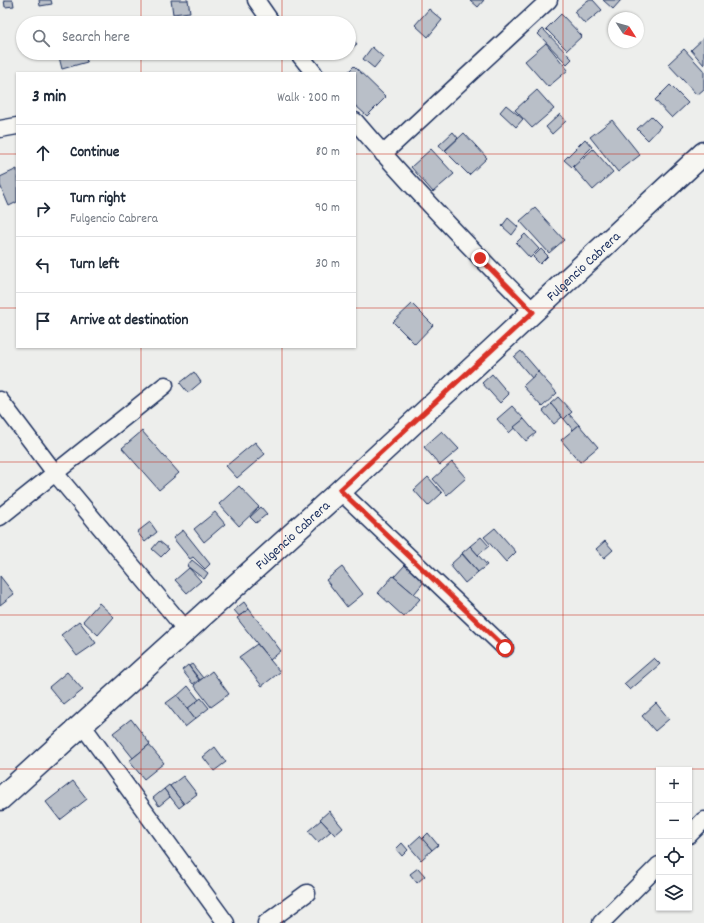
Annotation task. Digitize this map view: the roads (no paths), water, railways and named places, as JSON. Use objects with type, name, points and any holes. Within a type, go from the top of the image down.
[{"type":"main road","name":"Fulgencio Cabrera","points":[[0,799],[83,726],[704,153]]},
{"type":"street","points":[[256,0],[267,16]]},
{"type":"street","points":[[383,154],[549,0]]},
{"type":"street","points":[[304,60],[313,72]]},
{"type":"street","points":[[356,122],[383,154],[480,258],[533,312]]},
{"type":"street","points":[[0,129],[16,126]]},
{"type":"street","points":[[0,517],[165,385]]},
{"type":"street","points":[[0,400],[55,472],[186,630]]},
{"type":"street","points":[[340,490],[505,648]]},
{"type":"street","points":[[83,726],[226,923]]},
{"type":"street","points":[[692,832],[704,820]]},
{"type":"street","points":[[601,923],[656,868]]},
{"type":"street","points":[[266,923],[307,893]]}]
